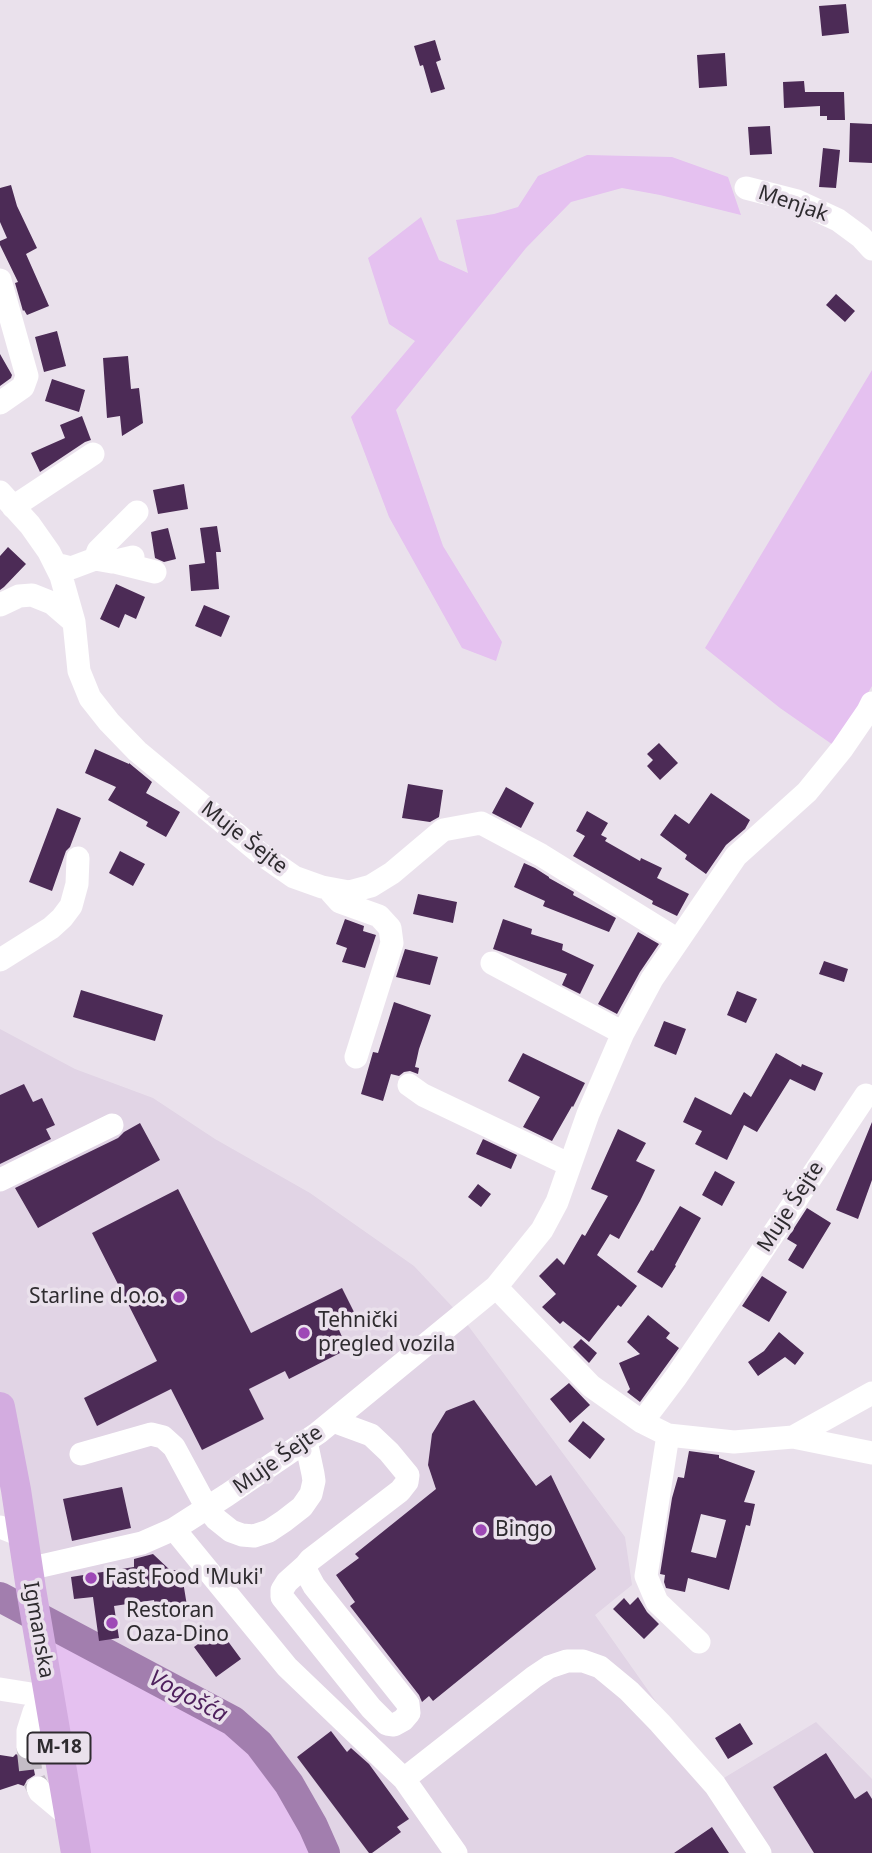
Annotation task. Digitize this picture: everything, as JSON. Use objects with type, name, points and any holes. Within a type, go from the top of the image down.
[{"type":"main road","name":"Igmanska","points":[[0,1407],[11,1532],[28,1569],[76,1853]]},
{"type":"street","name":"Menjak","points":[[746,188],[797,201],[838,220],[862,237],[872,248]]},
{"type":"street","points":[[0,280],[27,376],[23,387],[0,403]]},
{"type":"street","name":"Muje Šejte","points":[[93,454],[7,499],[49,552],[61,576],[74,622],[79,671],[90,698],[137,751],[261,854],[294,877],[326,888],[349,892],[371,886],[392,873],[443,830],[481,823],[541,855],[678,940]]},
{"type":"street","points":[[137,512],[98,551],[113,559],[155,572]]},
{"type":"street","points":[[55,564],[71,568],[113,559]]},
{"type":"street","points":[[0,605],[19,596],[32,595],[52,603],[74,622]]},
{"type":"street","name":"Muje Šejte","points":[[28,1569],[142,1543],[174,1529],[333,1421],[496,1287],[542,1230],[557,1202],[589,1114],[623,1033],[652,979],[736,856],[807,792],[842,749],[872,702]]},
{"type":"street","points":[[0,960],[51,928],[62,918],[71,906],[77,884],[78,858]]},
{"type":"street","points":[[326,888],[340,902],[379,916],[390,928],[392,943],[356,1057]]},
{"type":"street","points":[[492,963],[623,1033]]},
{"type":"street","points":[[409,1085],[423,1095],[570,1165]]},
{"type":"street","name":"Muje Šejte","points":[[642,1422],[676,1377],[866,1095]]},
{"type":"street","points":[[0,1180],[112,1125]]},
{"type":"street","points":[[496,1287],[592,1386],[642,1422],[668,1435],[734,1442],[793,1437],[872,1452]]},
{"type":"street","points":[[793,1437],[872,1393]]},
{"type":"street","points":[[306,1565],[314,1586],[408,1704],[409,1713],[403,1720],[394,1725],[387,1724],[362,1698],[282,1597],[282,1590],[287,1582],[310,1560],[400,1491],[407,1482],[408,1475],[371,1435],[333,1421]]},
{"type":"street","points":[[80,1454],[151,1434],[163,1437],[174,1447],[207,1508],[223,1526],[242,1535],[261,1535],[302,1507],[312,1489],[313,1474],[306,1441]]},
{"type":"street","points":[[668,1435],[646,1576],[657,1602],[699,1642]]},
{"type":"street","points":[[0,1482],[11,1532]]},
{"type":"street","points":[[174,1529],[287,1667],[404,1779],[456,1853]]},
{"type":"street","points":[[404,1779],[549,1667],[567,1661],[583,1661],[600,1667],[629,1691],[660,1723],[715,1785],[760,1853]]},
{"type":"street","points":[[0,1689],[50,1697]]},
{"type":"street","points":[[28,1746],[28,1731],[34,1712],[50,1697]]},
{"type":"street","points":[[38,1788],[71,1818]]},
{"type":"shaded area","points":[[587,155],[672,157],[728,177],[741,215],[622,188],[571,202],[526,248],[396,410],[443,546],[502,642],[496,661],[462,648],[389,517],[351,417],[415,341],[389,324],[368,258],[421,217],[439,260],[468,273],[456,220],[518,207],[538,176]]},
{"type":"shaded area","points":[[872,370],[872,686],[836,747],[780,708],[705,648]]},
{"type":"shaded area","points":[[0,1029],[75,1069],[153,1098],[215,1139],[310,1193],[414,1266],[461,1316],[625,1537],[632,1585],[595,1615],[714,1784],[816,1722],[872,1779],[872,1853],[325,1853],[289,1784],[259,1744],[233,1721],[37,1616],[0,1407]]},
{"type":"shaded area","points":[[37,1616],[233,1721],[259,1744],[289,1784],[325,1853],[77,1853]]},
{"type":"building","points":[[846,4],[849,33],[822,36],[819,6]]},
{"type":"building","points":[[435,40],[441,60],[436,62],[445,89],[431,93],[414,46]]},
{"type":"building","points":[[725,53],[727,86],[699,88],[697,55]]},
{"type":"building","points":[[804,81],[805,92],[844,92],[845,120],[827,120],[827,116],[820,116],[820,106],[784,108],[783,82]]},
{"type":"building","points":[[850,123],[872,124],[872,163],[849,162]]},
{"type":"building","points":[[770,126],[772,154],[750,155],[748,127]]},
{"type":"building","points":[[823,148],[840,150],[836,188],[819,187]]},
{"type":"building","points":[[11,185],[17,206],[37,248],[26,254],[49,306],[27,315],[23,311],[15,283],[18,282],[0,245],[0,241],[7,238],[0,222],[0,188]]},
{"type":"building","points":[[836,294],[855,311],[845,322],[826,305]]},
{"type":"building","points":[[57,331],[66,366],[44,372],[35,337]]},
{"type":"building","points":[[0,354],[12,375],[0,386]]},
{"type":"building","points":[[128,356],[131,389],[139,388],[143,423],[122,436],[120,416],[107,418],[103,358]]},
{"type":"building","points":[[52,379],[85,390],[79,412],[45,401]]},
{"type":"building","points":[[82,416],[91,440],[40,472],[31,453],[65,438],[60,425]]},
{"type":"building","points":[[184,484],[188,509],[158,514],[153,490]]},
{"type":"building","points":[[217,526],[221,552],[216,552],[219,589],[191,591],[189,565],[205,563],[200,528]]},
{"type":"building","points":[[168,528],[176,559],[164,562],[155,558],[151,532]]},
{"type":"building","points":[[8,547],[26,564],[0,590],[0,556]]},
{"type":"building","points":[[116,584],[145,597],[136,619],[125,614],[119,628],[100,619]]},
{"type":"building","points":[[204,605],[230,616],[221,637],[195,626]]},
{"type":"building","points":[[659,743],[678,763],[660,780],[647,766],[653,760],[647,754]]},
{"type":"building","points":[[95,749],[129,763],[152,782],[146,793],[180,812],[166,837],[146,826],[148,822],[108,800],[116,787],[85,773]]},
{"type":"building","points":[[408,784],[443,790],[439,817],[430,822],[402,818]]},
{"type":"building","points":[[506,787],[534,803],[521,828],[492,813]]},
{"type":"building","points":[[711,793],[750,820],[745,829],[726,845],[706,874],[685,859],[687,855],[660,835],[675,814],[689,824]]},
{"type":"building","points":[[57,808],[81,818],[52,891],[29,882]]},
{"type":"building","points":[[587,811],[608,823],[601,835],[607,838],[605,841],[640,861],[641,858],[662,868],[657,878],[689,894],[677,916],[573,856],[585,836],[576,831]]},
{"type":"building","points":[[120,851],[145,864],[133,886],[109,873]]},
{"type":"building","points":[[524,863],[574,892],[573,895],[616,918],[609,932],[543,906],[545,901],[514,887]]},
{"type":"building","points":[[418,894],[457,902],[453,923],[413,914]]},
{"type":"building","points":[[345,919],[364,926],[363,931],[376,935],[365,968],[342,962],[347,948],[336,944]]},
{"type":"building","points":[[503,919],[532,929],[531,934],[563,944],[562,950],[594,965],[580,994],[562,985],[567,974],[493,949]]},
{"type":"building","points":[[638,932],[659,944],[617,1014],[598,1004]]},
{"type":"building","points":[[405,949],[438,957],[430,985],[396,977]]},
{"type":"building","points":[[824,961],[848,969],[844,982],[819,974]]},
{"type":"building","points":[[81,990],[163,1015],[155,1041],[73,1017]]},
{"type":"building","points":[[737,991],[757,999],[746,1023],[727,1015]]},
{"type":"building","points":[[394,1002],[431,1015],[415,1067],[419,1068],[418,1074],[410,1071],[399,1076],[391,1074],[383,1101],[361,1094],[373,1052],[378,1053]]},
{"type":"building","points":[[664,1021],[686,1029],[676,1055],[654,1046]]},
{"type":"building","points":[[523,1053],[585,1083],[552,1141],[523,1127],[540,1097],[508,1081]]},
{"type":"building","points":[[776,1053],[801,1067],[802,1064],[823,1073],[815,1091],[790,1079],[757,1132],[744,1125],[727,1160],[695,1144],[702,1131],[683,1122],[695,1097],[731,1115],[744,1092],[751,1097]]},
{"type":"building","points":[[24,1084],[33,1102],[42,1098],[55,1125],[46,1129],[51,1139],[0,1164],[0,1095]]},
{"type":"building","points":[[872,1122],[872,1180],[858,1219],[836,1210]]},
{"type":"building","points":[[140,1123],[160,1160],[38,1228],[15,1188],[118,1138]]},
{"type":"building","points":[[618,1129],[646,1143],[636,1161],[655,1170],[619,1239],[610,1234],[597,1255],[637,1286],[589,1342],[563,1321],[560,1324],[542,1307],[556,1294],[539,1276],[557,1258],[564,1265],[582,1234],[585,1236],[608,1196],[591,1189]]},
{"type":"building","points":[[483,1139],[517,1155],[511,1169],[476,1154]]},
{"type":"building","points":[[715,1171],[735,1182],[722,1206],[702,1195]]},
{"type":"building","points":[[478,1184],[491,1194],[481,1207],[468,1197]]},
{"type":"building","name":"Starline d.o.o.","points":[[178,1189],[251,1333],[342,1288],[355,1314],[336,1323],[343,1339],[335,1343],[340,1353],[289,1379],[285,1371],[249,1389],[264,1419],[202,1450],[171,1389],[97,1426],[84,1398],[157,1361],[92,1233]]},
{"type":"building","points":[[680,1206],[701,1218],[662,1288],[637,1272]]},
{"type":"building","points":[[807,1208],[831,1223],[803,1269],[788,1260],[797,1245],[787,1239]]},
{"type":"building","points":[[762,1276],[787,1292],[769,1322],[742,1306]]},
{"type":"building","points":[[648,1315],[670,1333],[666,1338],[679,1348],[640,1402],[627,1392],[630,1389],[619,1363],[640,1354],[627,1342]]},
{"type":"building","points":[[779,1332],[804,1353],[795,1365],[785,1357],[758,1376],[748,1362],[764,1351]]},
{"type":"building","points":[[581,1339],[597,1353],[589,1363],[573,1347]]},
{"type":"building","points":[[569,1383],[590,1405],[570,1423],[550,1399]]},
{"type":"building","name":"Bingo","points":[[474,1400],[536,1486],[551,1475],[596,1569],[433,1701],[429,1696],[422,1702],[350,1606],[355,1602],[336,1575],[359,1558],[355,1554],[436,1489],[428,1465],[432,1434],[446,1411]]},
{"type":"building","points":[[583,1421],[605,1439],[590,1459],[568,1441]]},
{"type":"building","points":[[689,1451],[719,1455],[719,1458],[755,1471],[744,1502],[755,1504],[750,1526],[746,1525],[729,1590],[688,1578],[685,1592],[666,1588],[665,1575],[660,1574],[672,1498],[678,1477],[684,1478]],"holes":[[[701,1514],[726,1520],[716,1558],[691,1552]]]},
{"type":"building","points":[[122,1487],[131,1528],[72,1541],[63,1499]]},
{"type":"building","points":[[153,1554],[171,1571],[181,1569],[187,1606],[156,1611],[154,1600],[114,1606],[119,1638],[99,1641],[93,1597],[74,1599],[71,1577],[134,1567],[134,1559]]},
{"type":"building","points":[[638,1597],[647,1612],[659,1624],[644,1639],[613,1609],[624,1598],[630,1605]]},
{"type":"building","points":[[219,1629],[241,1659],[216,1677],[194,1647]]},
{"type":"building","points":[[740,1723],[753,1744],[728,1759],[715,1738]]},
{"type":"building","points":[[331,1731],[347,1752],[351,1748],[369,1764],[409,1819],[397,1827],[401,1832],[372,1853],[369,1853],[297,1757]]},
{"type":"building","points":[[826,1753],[855,1799],[867,1791],[872,1799],[872,1853],[814,1853],[773,1787]]},
{"type":"building","points":[[16,1754],[22,1759],[32,1760],[35,1775],[27,1780],[24,1786],[18,1784],[0,1790],[0,1755],[13,1757]]},
{"type":"building","points":[[712,1827],[729,1853],[674,1853]]},
{"type":"waterway","name":"Vogošća","points":[[0,1597],[233,1721],[259,1744],[289,1784],[325,1853]]},
{"type":"tunnel","points":[[28,1747],[31,1774],[38,1788]]},
{"type":"place","name":"Starline d.o.o.","points":[[179,1297]]},
{"type":"place","name":"Tehnički pregled vozila","points":[[304,1333]]},
{"type":"place","name":"Bingo","points":[[481,1530]]},
{"type":"place","name":"Fast Food 'Muki'","points":[[91,1578]]},
{"type":"place","name":"Restoran Oaza-Dino","points":[[112,1623]]}]
